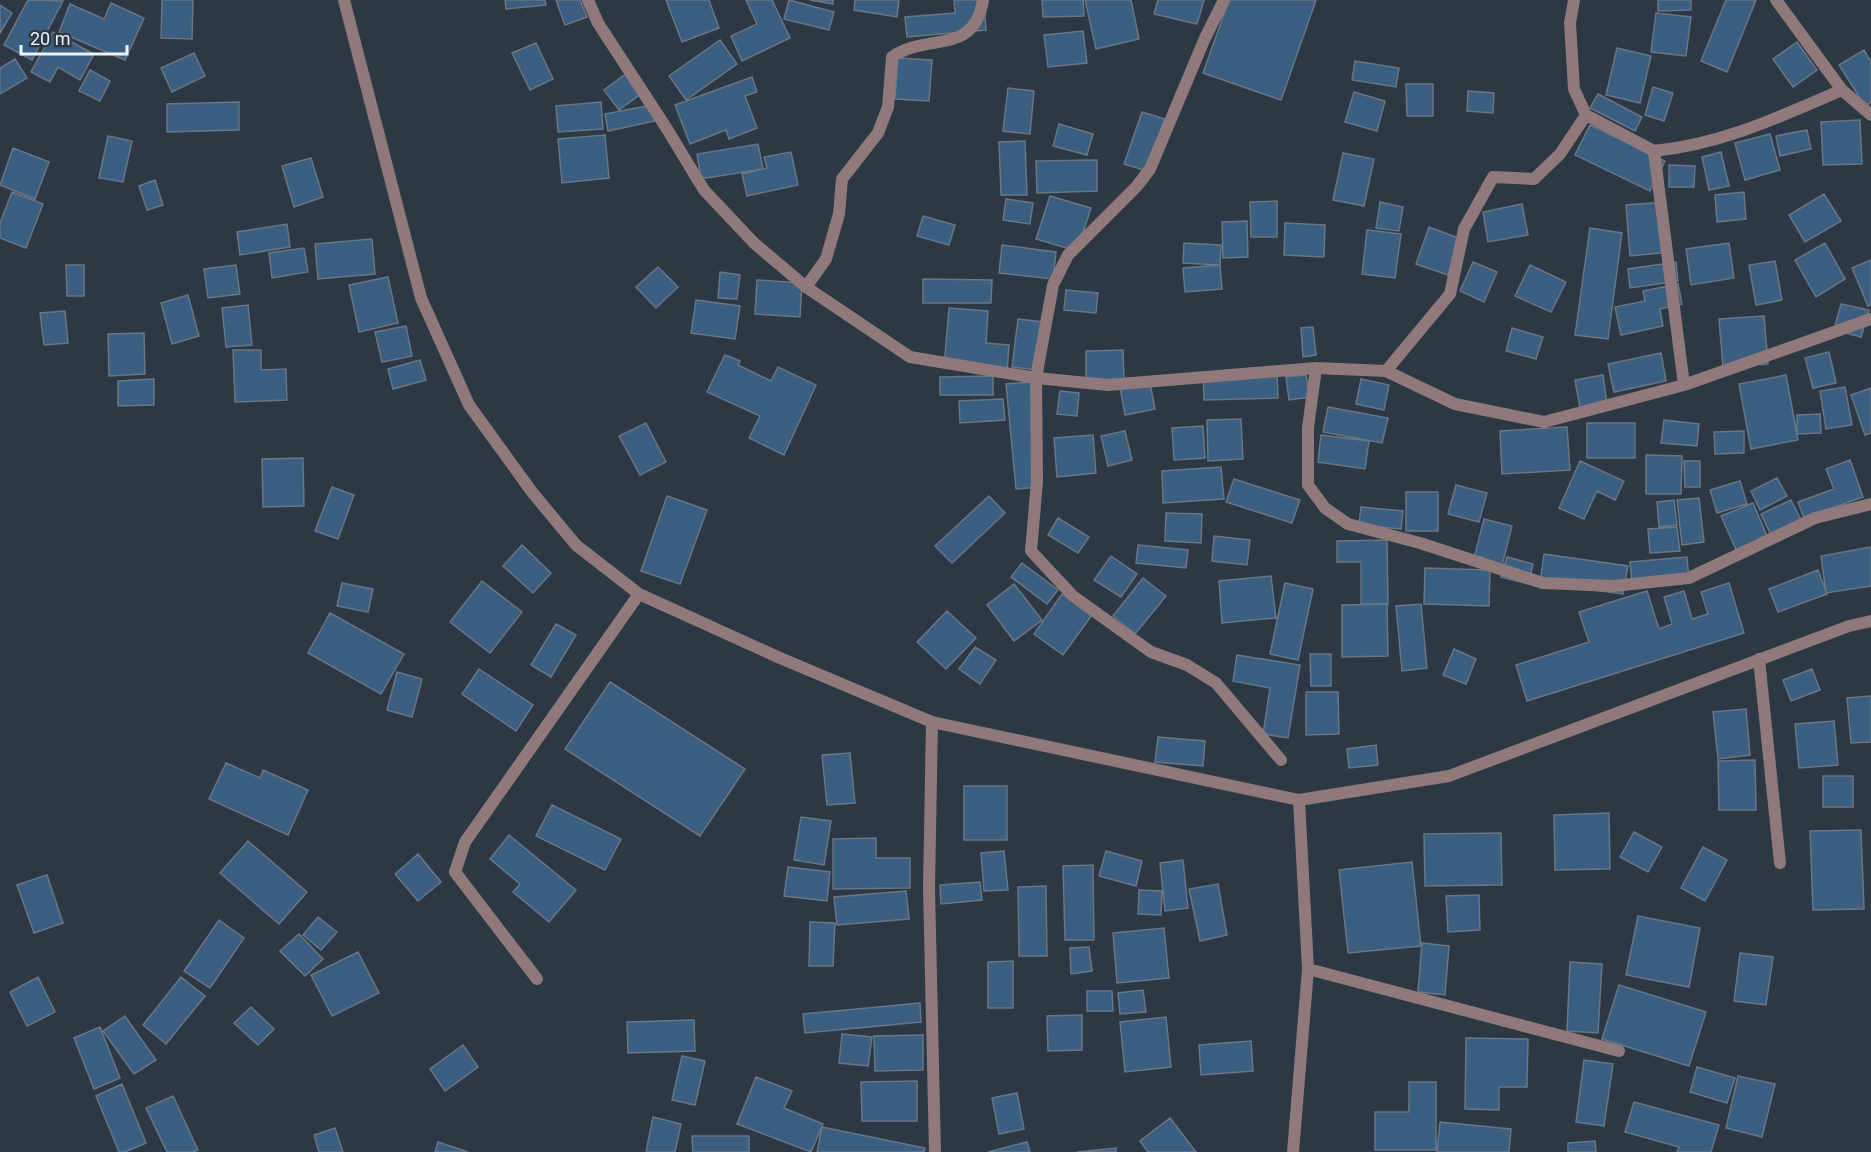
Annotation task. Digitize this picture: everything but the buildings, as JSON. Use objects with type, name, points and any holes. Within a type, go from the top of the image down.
[{"type":"street","points":[[344,0],[421,298],[469,405],[532,492],[576,545],[639,594],[780,658],[932,722],[1299,800],[1449,776],[1759,659],[1849,626],[1871,621]]},
{"type":"street","points":[[588,0],[598,23],[704,190],[754,243],[806,287],[910,357],[1036,378],[1107,385],[1316,368],[1386,371],[1455,404],[1544,422],[1684,385],[1871,320]]},
{"type":"street","points":[[806,287],[826,259],[840,214],[842,179],[878,133],[888,108],[892,57],[908,47],[945,42],[971,30],[981,14],[983,0]]},
{"type":"street","points":[[1224,0],[1205,38],[1150,169],[1137,186],[1068,255],[1053,285],[1036,378],[1037,482],[1031,551],[1082,603],[1151,652],[1187,665],[1216,683],[1281,760]]},
{"type":"street","points":[[1574,0],[1570,23],[1574,89],[1586,116],[1654,151],[1680,149],[1737,135],[1842,90]]},
{"type":"street","points":[[1776,0],[1842,90],[1871,115]]},
{"type":"street","points":[[1386,371],[1450,294],[1464,229],[1493,177],[1534,178],[1560,154],[1586,116]]},
{"type":"street","points":[[1654,151],[1684,385]]},
{"type":"street","points":[[1316,368],[1308,428],[1308,485],[1325,508],[1348,524],[1420,543],[1543,583],[1613,586],[1689,578],[1815,518],[1871,504]]},
{"type":"street","points":[[537,979],[455,872],[465,842],[639,594]]},
{"type":"street","points":[[1759,659],[1780,862]]},
{"type":"street","points":[[932,722],[929,888],[935,1152]]},
{"type":"street","points":[[1293,1152],[1308,969],[1299,800]]},
{"type":"street","points":[[1308,969],[1619,1051]]}]
